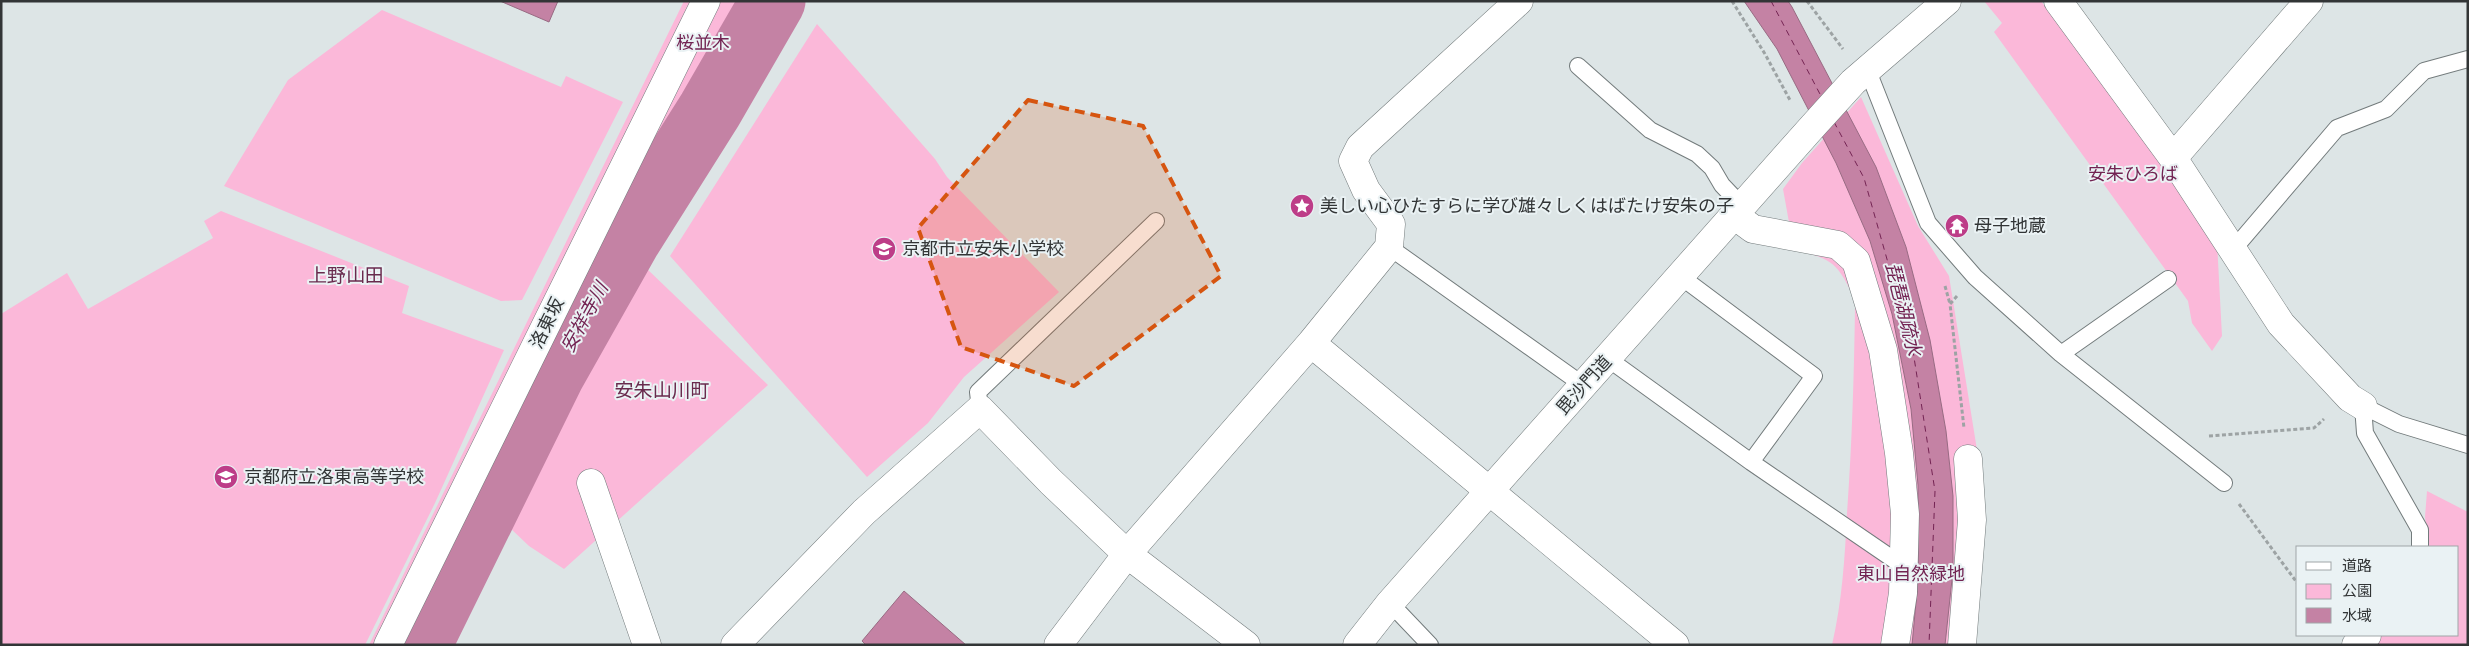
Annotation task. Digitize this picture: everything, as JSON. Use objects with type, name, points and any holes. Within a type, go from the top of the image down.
[{"type":"street","name":"洛東坂","points":[[388,645],[706,1]]},
{"type":"street","points":[[1058,645],[1127,554],[1311,343],[1388,247],[1391,224],[1366,190],[1353,162],[1360,147],[1519,1]]},
{"type":"street","name":"毘沙門道","points":[[1357,645],[1390,603],[1808,132],[1861,77],[1947,1]]},
{"type":"street","points":[[2058,1],[2173,158],[2281,324],[2350,398],[2363,406]]},
{"type":"street","points":[[2173,158],[2309,1]]},
{"type":"street","points":[[1738,210],[1753,229],[1838,245],[1856,261],[1883,350],[1900,453],[1905,514],[1903,593],[1894,645]]},
{"type":"street","points":[[1311,343],[1675,645]]},
{"type":"street","points":[[735,645],[864,512],[980,409],[1051,482],[1127,554],[1246,645]]},
{"type":"street","points":[[1962,645],[1972,520],[1968,459]]},
{"type":"street","points":[[591,483],[648,645]]},
{"type":"street","points":[[2356,645],[2366,636]]},
{"type":"lane","points":[[2232,251],[2337,128],[2386,109],[2424,71],[2468,59]]},
{"type":"lane","points":[[1578,66],[1650,130],[1697,154],[1712,168],[1738,210]]},
{"type":"lane","points":[[1861,77],[1928,223],[1975,277],[2061,354],[2181,451],[2224,483]]},
{"type":"lane","points":[[980,409],[978,392],[1156,221]]},
{"type":"lane","points":[[1388,247],[1583,385]]},
{"type":"lane","points":[[1680,276],[1814,376],[1751,462]]},
{"type":"lane","points":[[2061,354],[2168,279]]},
{"type":"lane","points":[[1607,358],[1751,462],[1903,566]]},
{"type":"lane","points":[[2363,406],[2399,424],[2468,445]]},
{"type":"lane","points":[[2363,406],[2365,433],[2420,530],[2420,546]]},
{"type":"lane","points":[[1390,603],[1430,645]]},
{"type":"path","points":[[1732,1],[1761,47],[1808,132]]},
{"type":"path","points":[[1807,1],[1861,77]]},
{"type":"path","points":[[1968,459],[1950,304],[1975,277]]},
{"type":"path","points":[[2181,451],[2196,437],[2314,428]]},
{"type":"path","points":[[2224,483],[2296,581]]},
{"type":"highlighted area","points":[[1028,100],[1143,126],[1221,276],[1074,386],[961,347],[918,228]]},
{"type":"green space","name":"桜並木","points":[[684,1],[764,1],[710,110],[628,240],[553,372],[419,645],[369,645]]},
{"type":"green space","name":"安朱ひろば","points":[[1984,1],[2041,1],[2159,155],[2217,242],[2222,336],[2212,351],[2192,323],[2188,301],[1994,32],[2002,23]]},
{"type":"green space","points":[[382,10],[561,87],[566,76],[623,102],[522,300],[501,301],[224,186],[288,80]]},
{"type":"green space","points":[[817,24],[935,159],[947,177],[1059,292],[964,377],[928,423],[867,477],[670,256]]},
{"type":"green space","name":"東山自然緑地","points":[[1861,97],[1918,226],[1949,276],[1977,450],[1975,645],[1832,645],[1841,596],[1844,563],[1851,436],[1855,308],[1857,303],[1835,266],[1819,257],[1794,250],[1783,189],[1802,163]]},
{"type":"green space","name":"京都府立洛東高等学校","points":[[221,211],[409,286],[402,313],[504,350],[435,503],[365,645],[1,645],[1,314],[67,273],[88,309],[213,238],[204,221]]},
{"type":"green space","points":[[645,267],[768,385],[564,569],[529,546],[505,523]]},
{"type":"green space","points":[[2427,491],[2468,512],[2468,645],[2353,645],[2362,636],[2459,636],[2459,546],[2429,546],[2425,517]]},
{"type":"water","points":[[500,1],[558,1],[549,22]]},
{"type":"water","name":"琵琶湖疏水","points":[[1744,1],[1788,1],[1792,7],[1876,167],[1906,247],[1930,340],[1946,431],[1953,496],[1953,570],[1945,645],[1912,645],[1918,581],[1918,485],[1911,409],[1892,314],[1870,241],[1836,163],[1777,49]]},
{"type":"water","points":[[904,591],[966,645],[866,645],[862,641]]},
{"type":"waterway","name":"安祥寺川","points":[[419,645],[553,373],[628,240],[710,110],[773,1]]},
{"type":"ferry route","points":[[1771,1],[1821,96]]},
{"type":"ferry route","points":[[1834,122],[1864,178],[1913,351],[1935,491],[1929,645]]},
{"type":"place","name":"美しい心ひたすらに学び雄々しくはばたけ安朱の子","points":[[1302,206]]},
{"type":"place","name":"母子地蔵","points":[[1957,226]]},
{"type":"place","name":"京都市立安朱小学校","points":[[884,249]]},
{"type":"place","name":"京都府立洛東高等学校","points":[[226,477]]},
{"type":"district","name":"上野山田","points":[[346,275]]},
{"type":"district","name":"安朱山川町","points":[[662,390]]}]
